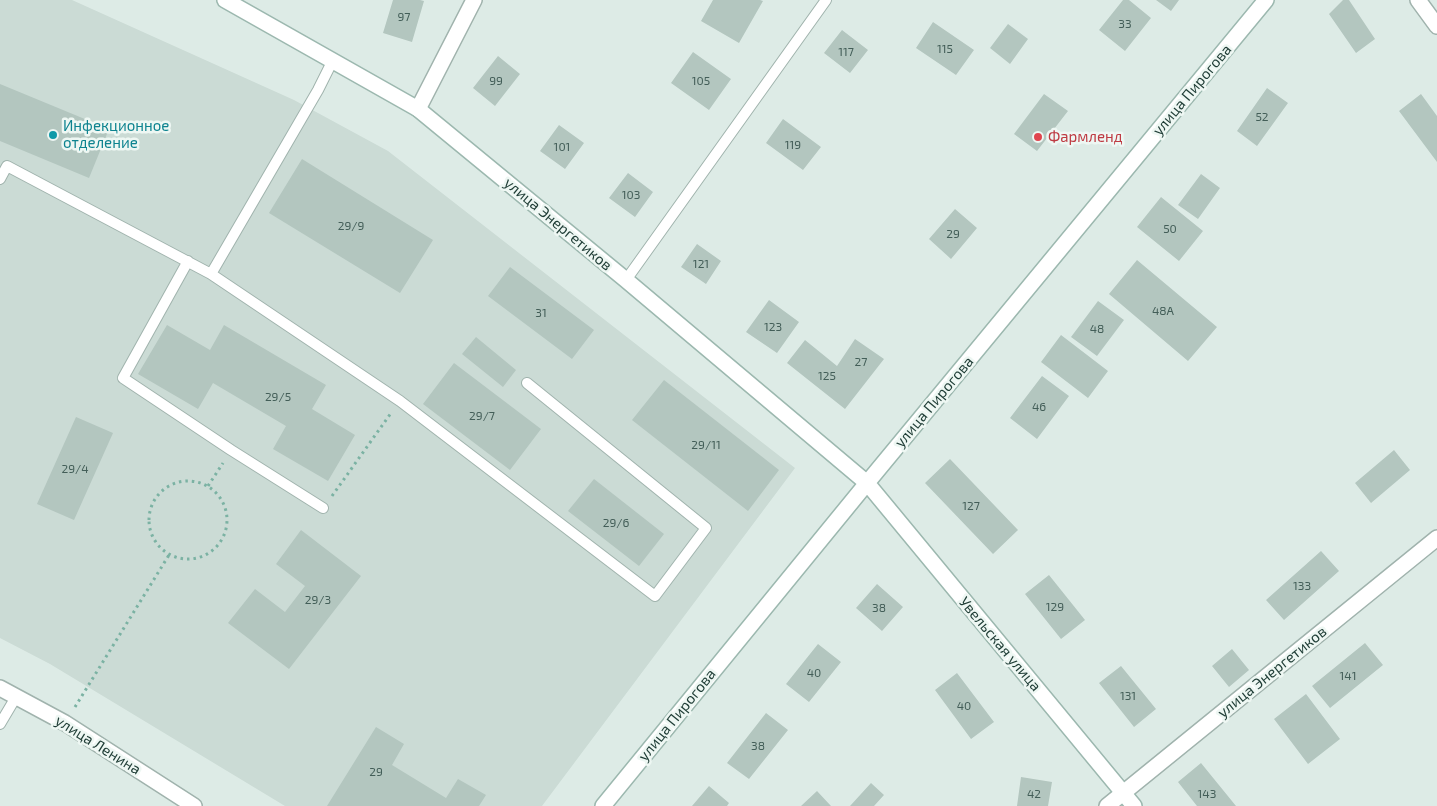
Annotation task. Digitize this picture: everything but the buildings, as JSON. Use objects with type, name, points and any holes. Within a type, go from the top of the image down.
[{"type":"street","name":"улица Энергетиков","points":[[225,0],[418,109],[626,280],[867,483]]},
{"type":"street","points":[[418,109],[474,0]]},
{"type":"street","name":"улица Пирогова","points":[[603,806],[1266,0]]},
{"type":"street","points":[[1418,0],[1437,26]]},
{"type":"street","name":"Увельская улица","points":[[867,483],[1134,806]]},
{"type":"street","name":"улица Энергетиков","points":[[1106,806],[1437,538]]},
{"type":"street","name":"улица Ленина","points":[[0,688],[65,722],[194,806]]},
{"type":"lane","points":[[626,280],[826,0]]},
{"type":"lane","points":[[211,274],[318,90],[333,60]]},
{"type":"lane","points":[[0,179],[7,166],[211,274],[400,401],[655,596],[706,528],[528,383]]},
{"type":"lane","points":[[188,262],[123,378],[231,450],[323,508]]},
{"type":"lane","points":[[0,724],[16,697]]},
{"type":"path","points":[[323,508],[400,401]]},
{"type":"path","points":[[208,486],[231,450]]},
{"type":"path","points":[[181,482],[197,482],[208,486],[224,503],[228,516],[226,530],[221,542],[204,557],[190,560],[169,554],[159,546],[152,535],[149,517],[152,504],[168,486],[181,482]]},
{"type":"path","points":[[65,722],[169,554]]},
{"type":"shaded area","points":[[0,0],[72,0],[294,100],[388,151],[795,468],[542,806],[285,806],[50,664],[0,638]]},
{"type":"place","name":"Инфекционное отделение","points":[[53,135]]},
{"type":"place","name":"Фармленд","points":[[1038,137]]}]
